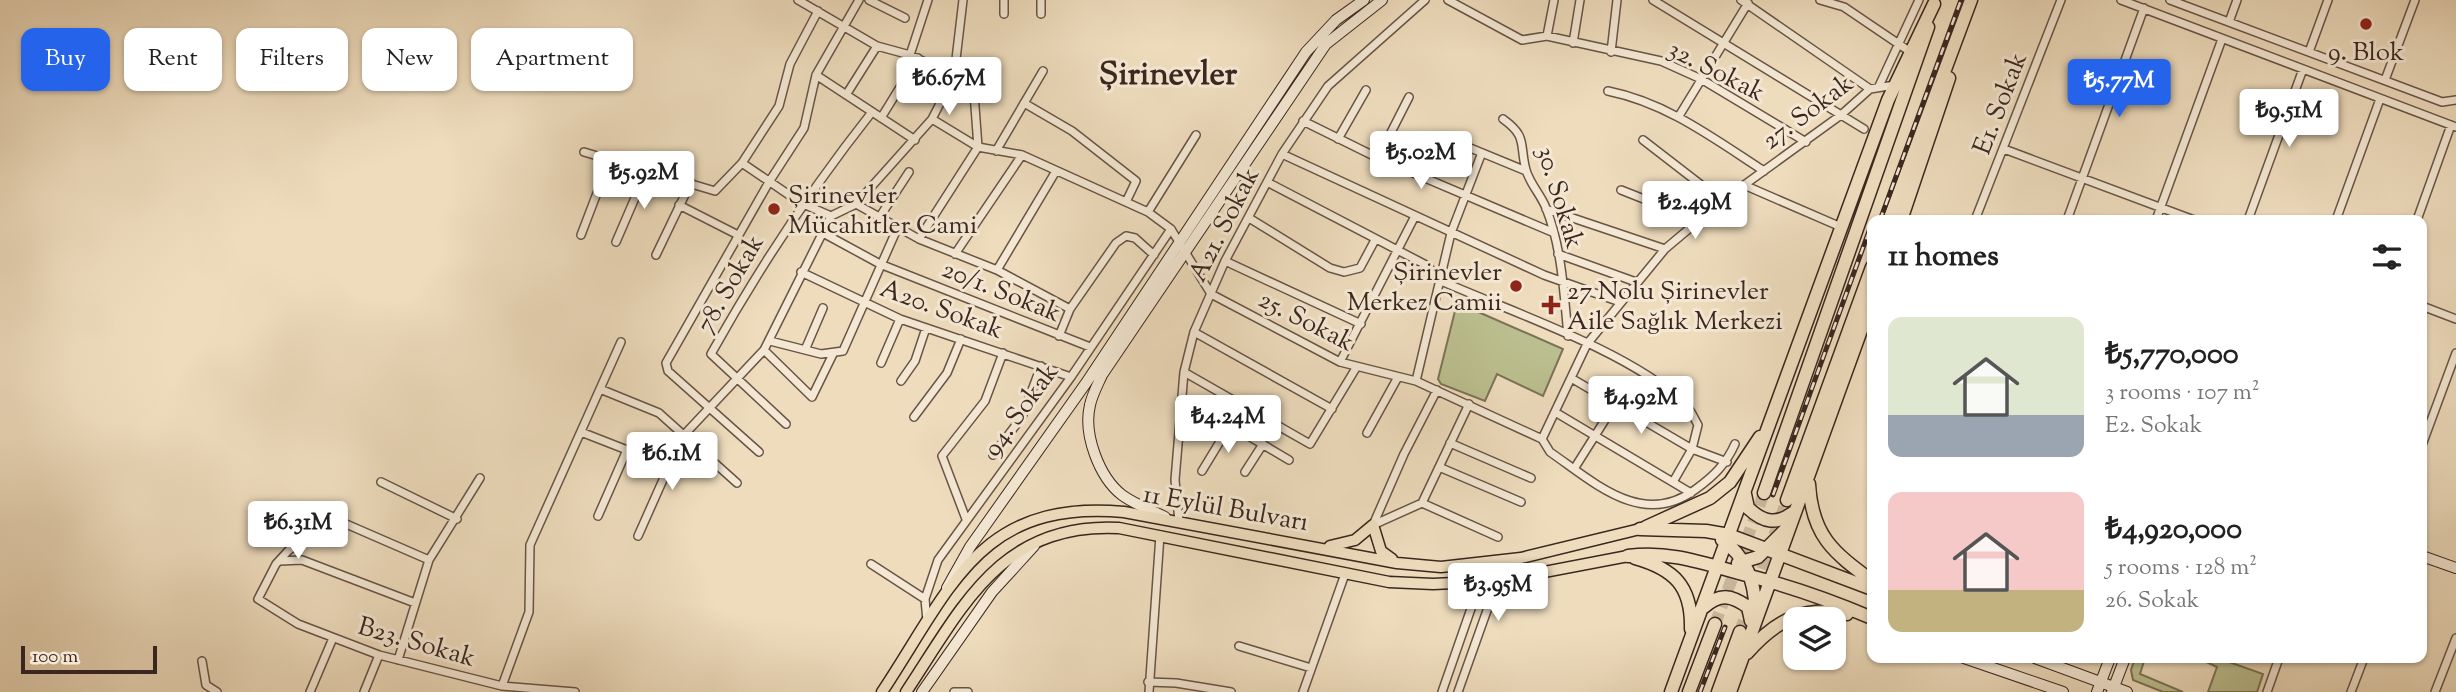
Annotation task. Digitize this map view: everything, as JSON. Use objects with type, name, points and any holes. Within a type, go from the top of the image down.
[{"type":"highway","points":[[1891,215],[1971,0]]},
{"type":"highway","points":[[1903,215],[1941,109],[1971,0]]},
{"type":"highway","points":[[1671,692],[1895,85],[1904,48],[1934,2]]},
{"type":"highway","points":[[1764,493],[1921,51],[1934,2]]},
{"type":"highway","points":[[1787,500],[1867,281]]},
{"type":"highway","points":[[1730,692],[1867,314]]},
{"type":"highway","points":[[1640,529],[1688,511],[1730,482],[1771,423]]},
{"type":"highway","points":[[1809,478],[1815,523],[1842,559],[1867,577]]},
{"type":"highway","points":[[1745,494],[1748,508],[1768,522],[1783,521],[1797,509]]},
{"type":"highway","points":[[1718,564],[1743,562],[1758,556],[1784,531],[1797,509]]},
{"type":"highway","points":[[1640,529],[1706,531],[1768,548],[1867,587]]},
{"type":"highway","points":[[1727,538],[1743,562],[1756,594],[1755,614],[1742,659]]},
{"type":"highway","points":[[1628,556],[1660,555],[1718,564],[1749,576],[1771,580],[1867,617]]},
{"type":"highway","points":[[1628,556],[1659,565],[1680,583],[1692,614],[1691,641]]},
{"type":"highway","points":[[1704,607],[1714,598],[1724,596],[1732,597],[1748,607],[1752,617],[1742,659]]},
{"type":"highway","points":[[1742,659],[1767,630],[1809,613],[1830,610],[1867,618]]},
{"type":"highway","points":[[1689,692],[1715,624]]},
{"type":"highway","points":[[1718,692],[1740,632]]},
{"type":"main road","points":[[1174,520],[1123,496],[1110,484],[1098,463],[1090,432],[1089,406],[1102,375],[1306,52],[1336,20],[1364,0]]},
{"type":"main road","points":[[941,600],[970,547],[1326,44],[1382,0]]},
{"type":"main road","name":"11 Eylül Bulvarı","points":[[882,692],[941,600],[976,555],[1008,530],[1056,512],[1091,509],[1174,520],[1397,563],[1441,567],[1521,558],[1640,529]]},
{"type":"main road","points":[[1315,546],[1343,545],[1365,535],[1373,525]]},
{"type":"main road","points":[[1373,525],[1381,551],[1397,563]]},
{"type":"main road","name":"11 Eylül Bulvarı","points":[[906,692],[979,586],[1019,550],[1058,532],[1096,527],[1160,535],[1389,582],[1433,584],[1497,581],[1628,556]]},
{"type":"main road","points":[[922,692],[992,592],[1042,538]]},
{"type":"main road","points":[[2427,558],[2456,568]]},
{"type":"main road","points":[[1979,663],[2063,692]]},
{"type":"main road","points":[[2046,663],[2099,687],[2127,692]]},
{"type":"main road","points":[[2099,687],[2107,663]]},
{"type":"main road","points":[[2113,689],[2123,663]]},
{"type":"street","points":[[759,452],[668,372],[666,363],[769,182],[804,128],[816,75],[859,0]]},
{"type":"street","points":[[869,0],[905,18]]},
{"type":"street","points":[[881,118],[914,56],[928,0]]},
{"type":"street","points":[[638,536],[682,437],[764,350],[831,216],[856,205],[932,119],[954,76],[963,0]]},
{"type":"street","points":[[1004,0],[1004,15]]},
{"type":"street","points":[[1041,0],[1041,14]]},
{"type":"street","name":"A21. Sokak","points":[[1174,520],[1184,372],[1194,332],[1225,261],[1282,154],[1328,86],[1425,0]]},
{"type":"street","name":"32. Sokak","points":[[1448,0],[1522,40],[1546,36],[1661,61],[1701,79],[1806,142]]},
{"type":"street","points":[[1546,36],[1554,0]]},
{"type":"street","points":[[1573,43],[1580,0]]},
{"type":"street","points":[[1611,52],[1617,0]]},
{"type":"street","points":[[1653,0],[1864,129]]},
{"type":"street","points":[[1820,0],[1844,7],[1904,48]]},
{"type":"street","points":[[1880,86],[1904,48],[1919,0]]},
{"type":"street","name":"E1. Sokak","points":[[1977,215],[2061,0]]},
{"type":"street","points":[[2121,0],[2453,126],[2419,215]]},
{"type":"street","points":[[2170,0],[2442,102],[2456,100]]},
{"type":"street","points":[[2229,22],[2237,0]]},
{"type":"street","points":[[2309,52],[2328,0]]},
{"type":"street","points":[[2385,80],[2415,0]]},
{"type":"street","points":[[804,1],[877,46],[914,56],[954,76],[974,93],[978,147],[919,239]]},
{"type":"street","points":[[1679,116],[1744,2],[1870,89]]},
{"type":"street","points":[[2069,215],[2144,8]]},
{"type":"street","points":[[584,152],[715,191],[742,163],[779,106],[790,64],[818,11]]},
{"type":"street","points":[[2158,215],[2222,40]]},
{"type":"street","points":[[846,95],[877,46]]},
{"type":"street","points":[[2250,215],[2303,69]]},
{"type":"street","points":[[996,151],[1043,71]]},
{"type":"street","points":[[816,75],[915,139]]},
{"type":"street","name":"27. Sokak","points":[[1542,439],[1587,344],[1665,248],[1722,201],[1841,116],[1870,89],[1895,85]]},
{"type":"street","points":[[1338,139],[1366,90]]},
{"type":"street","points":[[1608,91],[1642,98],[1679,116],[1764,171]]},
{"type":"street","points":[[1378,158],[1409,97]]},
{"type":"street","points":[[2338,215],[2380,99]]},
{"type":"street","points":[[1024,103],[1072,131],[1136,181],[1126,202]]},
{"type":"street","points":[[802,203],[872,112]]},
{"type":"street","points":[[932,119],[978,147],[1022,155],[1148,212],[1171,229],[1211,294]]},
{"type":"street","name":"30. Sokak","points":[[1503,119],[1518,130],[1523,139],[1527,171],[1546,209],[1563,282],[1568,336]]},
{"type":"street","points":[[1303,121],[1378,158],[1552,232]]},
{"type":"street","points":[[1148,212],[1196,135]]},
{"type":"street","points":[[1643,140],[1722,201]]},
{"type":"street","points":[[1463,145],[1481,155],[1527,171]]},
{"type":"street","points":[[2004,149],[2180,215]]},
{"type":"street","points":[[1282,154],[1451,233],[1563,282],[1620,302]]},
{"type":"street","points":[[955,254],[1022,155]]},
{"type":"street","points":[[1416,381],[1451,233],[1464,193],[1481,155]]},
{"type":"street","points":[[581,235],[610,159]]},
{"type":"street","points":[[742,163],[802,203],[831,216]]},
{"type":"street","points":[[616,242],[647,170]]},
{"type":"street","points":[[997,270],[1056,171]]},
{"type":"street","points":[[879,218],[909,172]]},
{"type":"street","points":[[656,255],[691,182]]},
{"type":"street","points":[[1267,182],[1428,267],[1439,280],[1587,344],[1653,378],[1686,405],[1698,425],[1692,449],[1673,482]]},
{"type":"street","points":[[1744,185],[1841,227]]},
{"type":"street","points":[[1621,190],[1654,203],[1691,226]]},
{"type":"street","name":"78. Sokak","points":[[735,379],[711,354],[753,279],[802,203]]},
{"type":"street","points":[[679,205],[738,235]]},
{"type":"street","points":[[856,205],[897,229],[997,270],[1070,309]]},
{"type":"street","points":[[1546,209],[1665,248]]},
{"type":"street","points":[[1340,362],[1415,216]]},
{"type":"street","points":[[1249,218],[1330,268],[1344,272],[1360,268],[1375,240]]},
{"type":"street","points":[[770,341],[833,354],[844,351],[897,229]]},
{"type":"street","name":"94. Sokak","points":[[927,622],[925,599],[939,560],[1070,377],[1171,229]]},
{"type":"street","name":"20/1. Sokak","points":[[823,233],[880,264],[1090,347]]},
{"type":"street","points":[[1059,336],[1070,309],[1116,243],[1126,236],[1135,238],[1154,254]]},
{"type":"street","points":[[1558,254],[1636,282]]},
{"type":"street","points":[[1225,261],[1361,324]]},
{"type":"street","name":"A20. Sokak","points":[[801,272],[900,319],[1070,377]]},
{"type":"street","name":"25. Sokak","points":[[1211,294],[1340,362],[1416,381],[1542,439],[1550,452],[1629,502],[1643,506],[1660,506],[1691,493],[1727,463]]},
{"type":"street","points":[[805,350],[823,307]]},
{"type":"street","points":[[2427,308],[2456,319]]},
{"type":"street","points":[[881,363],[900,319]]},
{"type":"street","points":[[901,381],[915,361],[926,328]]},
{"type":"street","points":[[1194,332],[1332,409]]},
{"type":"street","points":[[914,417],[947,373],[961,339]]},
{"type":"street","points":[[502,686],[529,611],[530,545],[621,341]]},
{"type":"street","points":[[764,350],[812,397],[833,354]]},
{"type":"street","points":[[966,519],[942,456],[985,401],[1003,353]]},
{"type":"street","points":[[2427,431],[2456,353]]},
{"type":"street","points":[[993,455],[1022,417],[1041,366]]},
{"type":"street","points":[[1184,372],[1310,443],[1356,368]]},
{"type":"street","points":[[1367,433],[1398,377]]},
{"type":"street","points":[[1571,378],[1692,449],[1727,463],[1735,444]]},
{"type":"street","points":[[735,379],[786,424]]},
{"type":"street","points":[[600,388],[654,410],[737,483]]},
{"type":"street","points":[[1373,525],[1404,454],[1437,390]]},
{"type":"street","points":[[1180,401],[1230,425],[1289,460]]},
{"type":"street","points":[[1373,525],[1422,503],[1469,404]]},
{"type":"street","points":[[1574,469],[1615,404]]},
{"type":"street","points":[[1555,412],[1691,493]]},
{"type":"street","points":[[1202,471],[1230,425]]},
{"type":"street","points":[[581,432],[668,466]]},
{"type":"street","points":[[1450,443],[1531,478]]},
{"type":"street","points":[[1245,472],[1263,444]]},
{"type":"street","points":[[598,516],[627,450]]},
{"type":"street","points":[[1439,467],[1521,502]]},
{"type":"street","points":[[398,660],[429,561],[480,478]]},
{"type":"street","points":[[381,482],[457,519]]},
{"type":"street","points":[[1422,503],[1498,537]]},
{"type":"street","points":[[279,561],[330,517],[429,561]]},
{"type":"street","points":[[1149,692],[1160,535]]},
{"type":"street","points":[[279,561],[302,560],[415,603]]},
{"type":"street","name":"B23. Sokak","points":[[279,561],[258,598],[298,624],[379,656],[502,686],[575,692]]},
{"type":"street","points":[[871,564],[925,599]]},
{"type":"street","points":[[1303,692],[1345,574]]},
{"type":"street","points":[[1442,692],[1474,600],[1485,595],[1490,602],[1458,692]]},
{"type":"street","points":[[310,692],[333,638]]},
{"type":"street","points":[[2435,692],[2456,638]]},
{"type":"street","points":[[1239,646],[1311,668]]},
{"type":"street","points":[[364,692],[379,656]]},
{"type":"street","points":[[202,661],[206,685],[217,692]]},
{"type":"street","points":[[2267,692],[2277,663]]},
{"type":"street","points":[[2351,692],[2362,663]]},
{"type":"street","points":[[1148,682],[1176,683],[1231,692]]},
{"type":"street","points":[[954,692],[968,692]]},
{"type":"green space","points":[[1460,304],[1563,349],[1543,396],[1497,374],[1485,401],[1441,384],[1438,379],[1456,307]]},
{"type":"green space","points":[[2133,663],[2143,663],[2140,674],[2183,692],[2163,692],[2133,680],[2131,670]]},
{"type":"green space","points":[[2209,663],[2232,663],[2263,674],[2257,692],[2208,692],[2217,667]]},
{"type":"tunnel","points":[[1715,624],[1764,493]]},
{"type":"tunnel","points":[[1756,586],[1787,500]]},
{"type":"tunnel","points":[[1740,632],[1750,603]]},
{"type":"railway","points":[[1882,215],[1961,0]]},
{"type":"railway","points":[[1773,495],[1867,237]]},
{"type":"railway","points":[[1700,692],[1725,627]]},
{"type":"place","name":"9. Blok","points":[[2366,24]]},
{"type":"place","name":"Şirinevler Mücahitler Cami","points":[[774,209]]},
{"type":"place","name":"Şirinevler Merkez Camii","points":[[1516,286]]},
{"type":"place","name":"27 Nolu Şirinevler Aile Sağlık Merkezi","points":[[1551,305]]},
{"type":"district","name":"Şirinevler","points":[[1168,72]]}]
